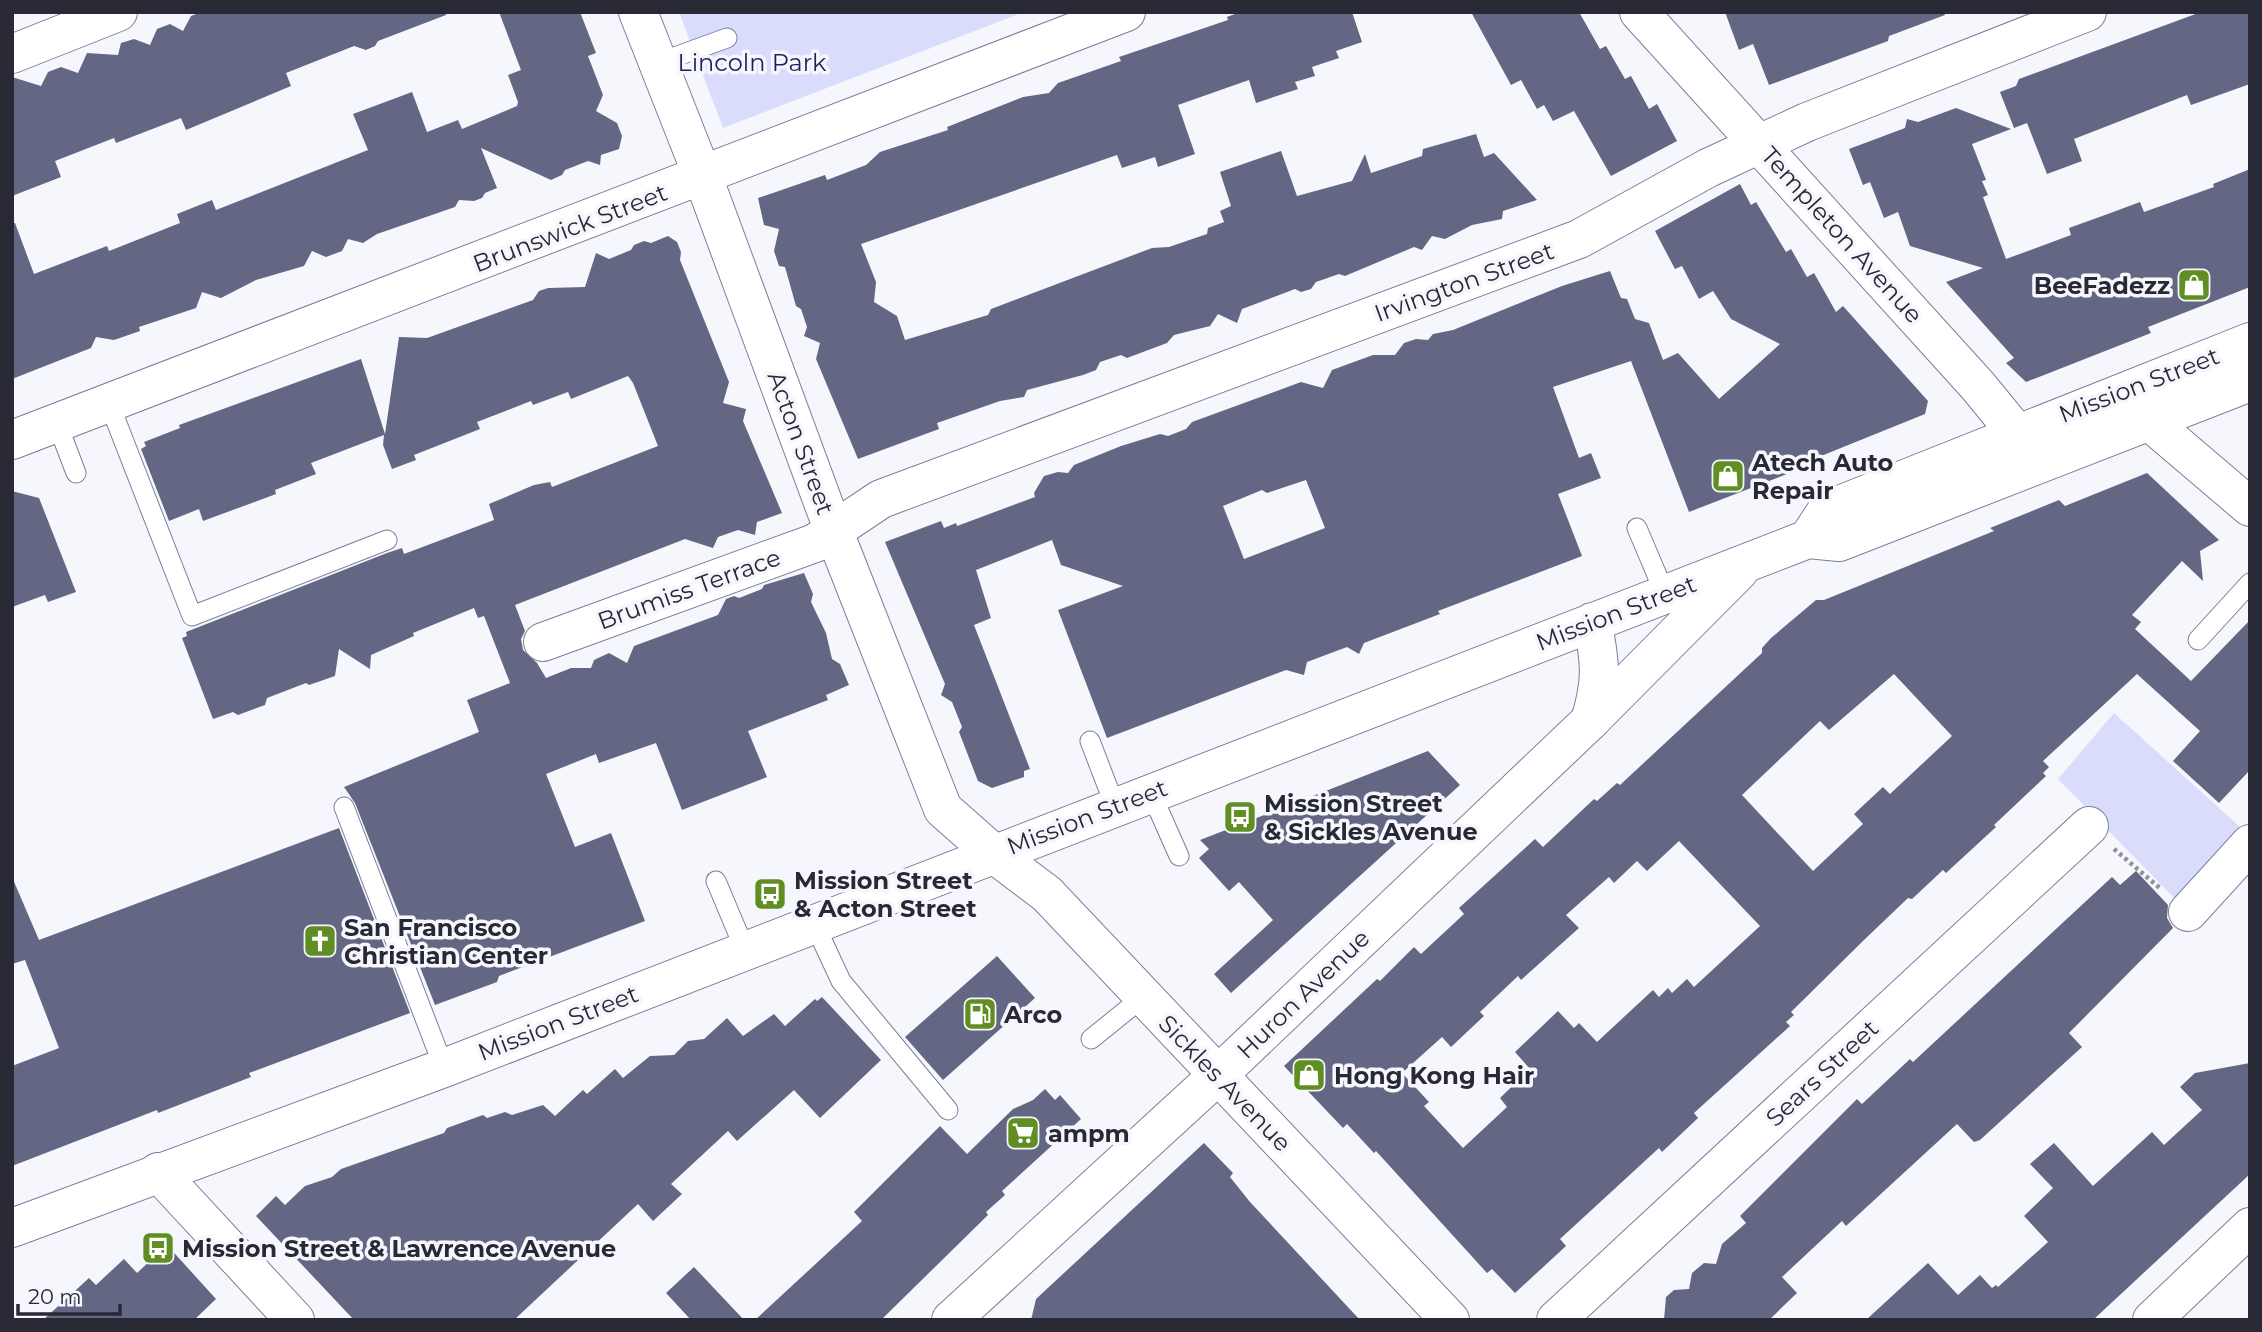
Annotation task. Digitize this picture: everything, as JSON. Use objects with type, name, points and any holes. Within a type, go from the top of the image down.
[{"type":"street","points":[[12,54],[118,12]]},
{"type":"street","name":"Acton Street","points":[[638,12],[703,177],[834,532],[943,809],[994,854]]},
{"type":"street","name":"Brunswick Street","points":[[12,440],[703,177],[1126,12]]},
{"type":"street","name":"Templeton Avenue","points":[[1639,12],[1978,386],[2040,462]]},
{"type":"street","name":"Irvington Street","points":[[834,532],[881,499],[1579,239],[1708,168],[1807,122],[2087,12]]},
{"type":"street","name":"Mission Street","points":[[1808,539],[1827,510],[2250,342]]},
{"type":"street","name":"Mission Street","points":[[12,1228],[444,1068],[1665,593],[1808,539],[1839,542],[2250,382]]},
{"type":"street","points":[[2149,421],[2250,507]]},
{"type":"street","name":"Brumiss Terrace","points":[[543,642],[815,542],[834,532]]},
{"type":"street","name":"Huron Avenue","points":[[951,1320],[1218,1075],[1590,721],[1748,562]]},
{"type":"street","points":[[1590,721],[1600,687],[1600,657],[1591,622]]},
{"type":"street","name":"Sears Street","points":[[1556,1320],[2089,826]]},
{"type":"street","points":[[2188,912],[2250,844]]},
{"type":"street","name":"Sickles Avenue","points":[[994,854],[1047,894],[1450,1320]]},
{"type":"street","points":[[158,1172],[295,1320]]},
{"type":"street","points":[[2152,1320],[2250,1227]]},
{"type":"lane","points":[[658,63],[727,38]]},
{"type":"lane","points":[[109,403],[192,616],[387,540]]},
{"type":"lane","points":[[57,423],[76,473]]},
{"type":"lane","points":[[1637,528],[1665,593]]},
{"type":"lane","points":[[2198,639],[2250,583]]},
{"type":"lane","points":[[1090,741],[1115,806]]},
{"type":"lane","points":[[1151,793],[1180,856]]},
{"type":"lane","points":[[344,807],[444,1068]]},
{"type":"lane","points":[[716,881],[745,950]]},
{"type":"lane","points":[[814,923],[841,981],[948,1110]]},
{"type":"lane","points":[[1091,1039],[1143,997]]},
{"type":"path","points":[[2089,826],[2188,912]]},
{"type":"green space","name":"Lincoln Park","points":[[679,12],[1024,12],[723,128]]},
{"type":"green space","points":[[2114,713],[2250,836],[2188,912],[2058,779]]},
{"type":"building","points":[[201,12],[446,12],[446,15],[378,41],[375,46],[366,50],[354,46],[286,73],[291,86],[186,130],[181,118],[116,143],[114,138],[55,161],[61,177],[12,196],[12,77],[41,86],[48,72],[61,67],[78,73],[87,53],[118,55],[121,43],[134,39],[150,45],[157,29],[170,24],[183,31],[191,16]]},
{"type":"building","points":[[499,12],[580,12],[596,53],[588,56],[603,95],[596,111],[617,123],[622,136],[619,149],[601,155],[600,165],[588,161],[565,170],[562,175],[551,180],[481,148],[497,188],[485,193],[482,198],[474,201],[459,200],[455,207],[377,234],[363,243],[348,239],[342,251],[326,257],[312,251],[304,266],[256,280],[221,298],[202,292],[196,308],[139,327],[140,331],[114,340],[96,337],[91,348],[12,379],[12,223],[15,223],[34,274],[107,246],[109,251],[180,223],[177,214],[212,200],[216,210],[368,150],[353,114],[412,92],[427,132],[458,120],[462,129],[517,106],[508,75],[521,70]]},
{"type":"building","points":[[1240,12],[1352,12],[1362,42],[1336,51],[1339,58],[1312,67],[1315,76],[1295,82],[1298,89],[1256,103],[1249,80],[1178,105],[1195,154],[1158,167],[1155,157],[1122,168],[1117,155],[861,244],[876,282],[874,302],[897,316],[905,340],[988,315],[991,309],[1152,248],[1169,247],[1207,234],[1208,228],[1224,222],[1220,211],[1231,206],[1220,172],[1281,151],[1297,196],[1352,181],[1365,154],[1371,173],[1422,156],[1423,149],[1476,134],[1484,157],[1494,153],[1537,200],[1503,211],[1502,219],[1472,225],[1445,239],[1432,236],[1422,250],[1414,247],[1345,276],[1339,274],[1316,282],[1311,289],[1301,292],[1295,289],[1242,309],[1237,323],[1218,314],[1210,326],[1174,335],[1167,343],[1127,358],[1121,355],[1100,362],[1096,370],[1027,390],[1024,397],[1000,401],[937,423],[939,429],[858,459],[816,359],[820,343],[804,336],[807,327],[801,309],[796,306],[785,267],[779,266],[774,251],[779,229],[764,225],[758,198],[825,175],[827,180],[866,165],[880,152],[948,130],[947,127],[1023,97],[1049,93],[1058,83],[1121,61],[1119,57],[1228,20],[1227,17]]},
{"type":"building","points":[[1471,12],[1579,12],[1600,49],[1606,46],[1625,79],[1631,76],[1649,109],[1657,104],[1677,141],[1611,176],[1574,111],[1553,121],[1544,105],[1537,109],[1521,80],[1511,85]]},
{"type":"building","points":[[1725,12],[1944,12],[1945,15],[1889,36],[1888,41],[1769,85],[1753,44],[1739,50]]},
{"type":"building","points":[[2201,12],[2250,12],[2250,84],[2191,105],[2187,95],[2074,139],[2082,161],[2047,174],[2027,123],[2014,128],[2000,92],[2016,86],[2019,79]]},
{"type":"building","points":[[1956,108],[2011,129],[1972,144],[1986,180],[1982,181],[1988,195],[1983,197],[2006,259],[2071,235],[2069,228],[2140,202],[2144,212],[2214,187],[2213,184],[2250,169],[2250,287],[2148,327],[2151,333],[2026,382],[2006,363],[2014,358],[1946,282],[1983,268],[1910,246],[1898,212],[1884,218],[1870,182],[1863,185],[1849,149],[1905,128],[1907,119],[1918,122]]},
{"type":"building","points":[[1740,184],[1751,205],[1756,202],[1786,252],[1791,249],[1807,277],[1814,273],[1836,312],[1843,306],[1928,401],[1925,414],[1784,471],[1787,474],[1689,512],[1631,361],[1553,387],[1579,458],[1591,453],[1601,478],[1558,494],[1582,556],[1438,611],[1440,614],[1364,643],[1359,654],[1347,647],[1307,662],[1304,675],[1286,670],[1107,738],[1058,610],[1123,586],[1061,565],[1052,540],[976,570],[991,618],[974,625],[1030,769],[1024,771],[1024,777],[992,788],[978,781],[959,732],[962,727],[952,702],[941,695],[945,684],[885,542],[941,521],[944,528],[956,523],[957,526],[1035,497],[1034,493],[1044,476],[1058,472],[1068,473],[1074,465],[1121,446],[1160,434],[1168,436],[1186,429],[1192,422],[1301,382],[1323,388],[1332,370],[1373,355],[1395,355],[1404,343],[1416,339],[1428,340],[1433,334],[1453,330],[1562,286],[1610,271],[1621,298],[1627,299],[1635,319],[1649,323],[1663,360],[1678,353],[1719,399],[1780,344],[1731,319],[1713,291],[1699,299],[1682,266],[1675,269],[1655,231]],"holes":[[[1306,480],[1325,528],[1244,559],[1223,506],[1262,490],[1267,493]]]},
{"type":"building","points":[[668,236],[677,242],[681,252],[680,260],[729,382],[723,403],[746,409],[743,421],[782,513],[757,522],[755,535],[738,530],[718,537],[713,548],[685,539],[515,605],[525,631],[521,639],[523,650],[537,663],[546,678],[571,668],[591,668],[594,660],[609,653],[627,663],[634,646],[718,615],[726,599],[734,596],[739,598],[762,589],[764,585],[804,573],[813,594],[811,602],[826,633],[832,659],[840,664],[849,685],[826,695],[828,700],[748,731],[767,777],[682,810],[656,743],[599,763],[596,754],[546,774],[575,847],[611,833],[645,921],[499,976],[497,982],[435,1005],[355,803],[344,787],[479,732],[467,700],[510,683],[484,616],[478,618],[474,608],[413,633],[414,636],[371,655],[370,669],[339,649],[335,676],[309,685],[306,683],[267,698],[265,705],[238,715],[233,712],[213,719],[182,638],[187,636],[186,632],[387,553],[402,548],[404,554],[494,520],[489,504],[534,485],[550,482],[552,487],[658,446],[633,383],[628,376],[571,399],[568,392],[533,405],[531,401],[477,422],[480,429],[414,455],[416,460],[392,469],[383,445],[384,435],[311,463],[316,474],[275,490],[276,494],[203,521],[199,509],[169,521],[141,449],[146,446],[144,442],[180,428],[179,425],[361,359],[385,434],[399,337],[427,338],[533,300],[539,291],[548,288],[585,287],[596,253],[609,259],[644,241],[651,243]]},
{"type":"building","points":[[2147,473],[2219,540],[2200,551],[2203,581],[2182,561],[2132,615],[2141,622],[2135,629],[2191,681],[2250,620],[2250,770],[2219,803],[2173,761],[2200,731],[2137,674],[2043,761],[2049,767],[2043,773],[2046,776],[1994,825],[1996,827],[1946,873],[1943,870],[1912,899],[1908,898],[1865,939],[1791,1012],[1794,1015],[1786,1022],[1790,1026],[1694,1113],[1698,1118],[1662,1152],[1659,1148],[1560,1239],[1566,1246],[1515,1293],[1492,1269],[1487,1273],[1376,1151],[1374,1153],[1347,1124],[1343,1128],[1284,1066],[1377,979],[1380,981],[1414,947],[1421,954],[1464,914],[1459,908],[1535,839],[1543,847],[1594,799],[1597,801],[1617,783],[1620,785],[1762,653],[1762,648],[1771,638],[1816,600],[1824,600],[1994,531],[1990,528],[2059,500],[2065,506]],"holes":[[[1894,674],[1952,736],[1890,794],[1883,787],[1854,814],[1863,824],[1813,871],[1742,795],[1820,721],[1829,730]],[[1679,841],[1760,926],[1694,987],[1687,979],[1672,993],[1668,988],[1659,997],[1653,990],[1597,1042],[1579,1023],[1574,1028],[1558,1011],[1515,1052],[1530,1069],[1500,1098],[1507,1107],[1463,1148],[1424,1106],[1429,1102],[1402,1073],[1442,1037],[1451,1047],[1484,1016],[1480,1012],[1518,976],[1521,980],[1579,928],[1566,915],[1609,877],[1614,883],[1637,861],[1647,871]]]},
{"type":"building","points":[[12,491],[39,498],[76,592],[48,602],[45,595],[12,607]]},
{"type":"building","points":[[1428,751],[1460,785],[1231,993],[1214,974],[1273,920],[1239,882],[1229,891],[1199,858],[1209,849],[1200,840]]},
{"type":"building","points":[[339,828],[410,1013],[249,1073],[251,1077],[158,1113],[157,1110],[12,1166],[12,1066],[59,1048],[25,960],[12,964],[12,877],[39,940]]},
{"type":"building","points":[[2136,871],[2168,905],[2167,918],[2173,928],[2069,1033],[2082,1047],[1980,1140],[1974,1142],[1957,1124],[1846,1226],[1842,1221],[1782,1277],[1797,1293],[1769,1320],[1664,1320],[1666,1297],[1674,1290],[1689,1289],[1692,1273],[1704,1263],[1716,1264],[1722,1244],[1746,1223],[1740,1216],[1857,1099],[1862,1104],[1910,1059],[1913,1062],[2112,877],[2120,885]]},
{"type":"building","points":[[997,956],[1035,998],[943,1080],[905,1037]]},
{"type":"building","points":[[822,997],[881,1060],[820,1118],[794,1090],[737,1141],[728,1131],[671,1184],[682,1194],[653,1221],[638,1204],[514,1320],[354,1320],[256,1216],[276,1196],[285,1205],[305,1186],[332,1177],[341,1169],[444,1133],[447,1128],[483,1115],[487,1118],[505,1112],[512,1115],[543,1105],[555,1116],[583,1090],[587,1094],[615,1069],[623,1078],[650,1056],[674,1055],[688,1041],[704,1039],[727,1018],[743,1036],[774,1014],[785,1026],[815,999],[817,1001]]},
{"type":"building","points":[[2250,1063],[2250,1174],[2093,1320],[1866,1320],[1928,1263],[1958,1295],[1980,1275],[1992,1288],[1996,1285],[1998,1287],[2048,1242],[2024,1216],[2053,1188],[2030,1164],[2054,1143],[2093,1186],[2152,1132],[2164,1145],[2202,1110],[2180,1087],[2195,1073]]},
{"type":"building","points":[[1045,1089],[1055,1100],[1060,1095],[1081,1119],[1002,1191],[1005,1195],[986,1212],[988,1215],[881,1320],[755,1320],[862,1221],[854,1212],[940,1126],[967,1154],[1013,1109],[1033,1100]]},
{"type":"building","points":[[1204,1143],[1233,1173],[1230,1177],[1250,1202],[1360,1320],[1031,1320],[1036,1299]]},
{"type":"building","points":[[167,1245],[216,1299],[194,1320],[43,1320],[89,1278],[96,1285],[124,1259],[137,1273]]},
{"type":"building","points":[[694,1267],[744,1320],[691,1320],[666,1293]]},
{"type":"place","name":"BeeFadezz","points":[[2194,285]]},
{"type":"place","name":"Atech Auto Repair","points":[[1728,476]]},
{"type":"place","name":"Mission Street & Sickles Avenue","points":[[1240,817]]},
{"type":"place","name":"Mission Street & Acton Street","points":[[770,894]]},
{"type":"place","name":"San Francisco Christian Center","points":[[320,941]]},
{"type":"place","name":"Arco","points":[[980,1014]]},
{"type":"place","name":"Hong Kong Hair","points":[[1309,1075]]},
{"type":"place","name":"ampm","points":[[1023,1133]]},
{"type":"place","name":"Mission Street & Lawrence Avenue","points":[[158,1248]]}]
